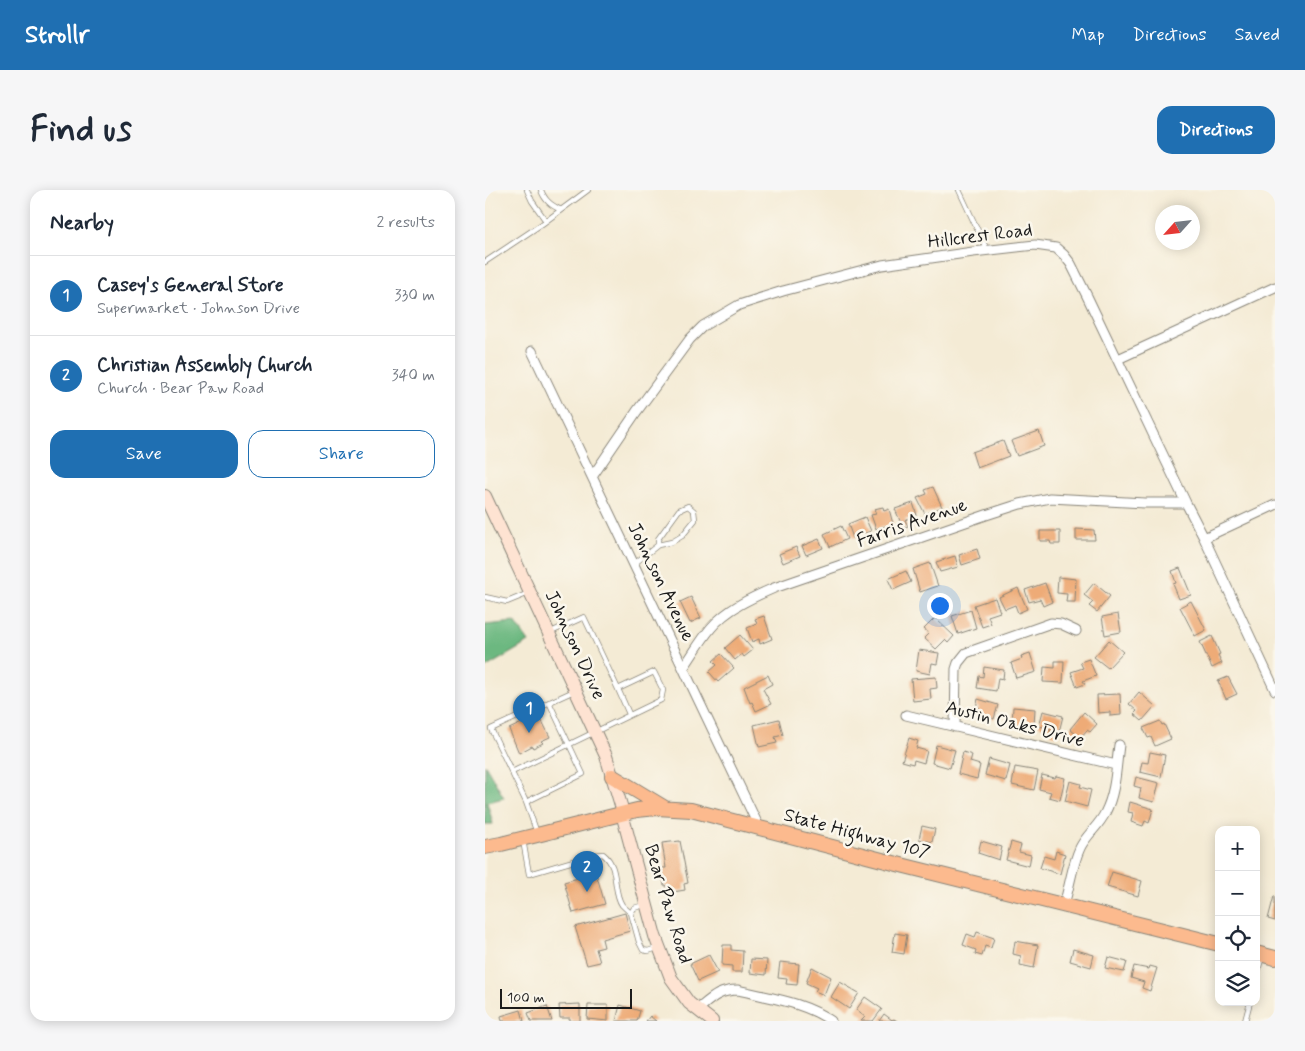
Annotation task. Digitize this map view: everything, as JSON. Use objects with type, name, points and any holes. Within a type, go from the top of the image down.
[{"type":"main road","points":[[612,776],[665,808]]},
{"type":"main road","name":"State Highway 107","points":[[485,847],[623,812],[665,808],[691,810],[1215,943]]},
{"type":"street","name":"Hillcrest Road","points":[[593,477],[600,464],[683,348],[703,326],[739,305],[783,290],[882,266],[987,250],[1035,245],[1056,248],[1071,264],[1204,538],[1275,690]]},
{"type":"street","points":[[1118,359],[1275,286]]},
{"type":"street","name":"Johnson Avenue","points":[[532,351],[759,827]]},
{"type":"street","name":"Johnson Drive","points":[[485,496],[606,756],[623,812]]},
{"type":"street","name":"Farris Avenue","points":[[684,667],[711,627],[747,599],[773,588],[987,514],[1019,504],[1051,498],[1145,503],[1186,503]]},
{"type":"street","points":[[1204,538],[1275,505]]},
{"type":"street","points":[[955,727],[956,669],[966,653],[1051,623],[1061,624],[1076,631]]},
{"type":"street","name":"Austin Oaks Drive","points":[[906,715],[1116,765]]},
{"type":"street","points":[[1064,904],[1079,850],[1084,839],[1104,815],[1110,801],[1114,786],[1119,745]]},
{"type":"street","name":"Bear Paw Road","points":[[623,812],[659,948],[676,987],[697,1010],[712,1021]]},
{"type":"street","points":[[697,1010],[719,993],[738,990],[797,1004],[821,1014],[831,1021]]},
{"type":"lane","points":[[527,190],[546,221]]},
{"type":"lane","points":[[541,190],[543,198],[549,204],[561,210]]},
{"type":"lane","points":[[485,262],[588,190]]},
{"type":"lane","points":[[959,190],[987,250]]},
{"type":"lane","points":[[634,564],[658,545],[672,542],[682,536],[695,520],[694,510],[688,506],[679,510],[658,539],[658,545]]},
{"type":"lane","points":[[485,597],[507,602],[530,593]]},
{"type":"lane","points":[[549,633],[584,617],[629,714]]},
{"type":"lane","points":[[512,772],[661,700],[663,690],[654,672],[618,689]]},
{"type":"lane","points":[[538,834],[526,802],[491,729],[575,690]]},
{"type":"lane","points":[[526,802],[583,774],[549,702]]},
{"type":"lane","points":[[523,838],[529,874],[594,855],[603,854],[608,858],[612,865],[621,904],[631,914],[643,950],[648,951],[659,948]]},
{"type":"lane","points":[[631,914],[634,908],[646,904]]},
{"type":"lane","points":[[1260,968],[1265,955]]},
{"type":"lane","points":[[1245,1021],[1249,1006]]},
{"type":"green space","points":[[515,622],[529,642],[485,668],[485,625]]},
{"type":"green space","points":[[485,764],[504,798],[487,802],[493,824],[485,824]]},
{"type":"building","points":[[1039,431],[1044,446],[1017,456],[1011,441]]},
{"type":"building","points":[[1003,441],[1009,456],[977,468],[972,452]]},
{"type":"building","points":[[933,487],[942,507],[925,514],[917,498],[927,494],[925,490]]},
{"type":"building","points":[[913,503],[917,515],[905,520],[908,526],[903,528],[895,509]]},
{"type":"building","points":[[883,507],[884,511],[889,509],[893,524],[876,529],[871,515],[876,514],[874,509]]},
{"type":"building","points":[[865,517],[871,531],[853,538],[848,524]]},
{"type":"building","points":[[841,526],[847,539],[830,547],[824,534]]},
{"type":"building","points":[[1076,529],[1094,530],[1095,540],[1076,540]]},
{"type":"building","points":[[1040,531],[1060,531],[1060,544],[1040,541]]},
{"type":"building","points":[[819,539],[823,548],[806,555],[802,546]]},
{"type":"building","points":[[796,547],[800,556],[783,563],[779,554]]},
{"type":"building","points":[[977,549],[980,559],[962,565],[959,555]]},
{"type":"building","points":[[955,556],[958,567],[940,572],[936,562]]},
{"type":"building","points":[[930,563],[938,586],[920,592],[913,569]]},
{"type":"building","points":[[1180,568],[1191,595],[1179,599],[1173,584],[1176,583],[1172,571]]},
{"type":"building","points":[[906,571],[911,582],[893,590],[888,579]]},
{"type":"building","points":[[1058,577],[1076,579],[1075,602],[1066,602],[1067,594],[1057,593]]},
{"type":"building","points":[[1045,583],[1052,602],[1043,606],[1040,599],[1029,602],[1025,590]]},
{"type":"building","points":[[1094,583],[1110,596],[1097,612],[1089,606],[1093,602],[1084,595]]},
{"type":"building","points":[[1018,588],[1027,609],[1018,613],[1015,605],[1005,609],[999,597]]},
{"type":"building","points":[[691,597],[701,618],[690,623],[680,602]]},
{"type":"building","points":[[995,598],[1000,612],[988,616],[991,624],[982,627],[974,605]]},
{"type":"building","points":[[1191,601],[1206,630],[1195,636],[1180,607]]},
{"type":"building","points":[[971,610],[976,628],[958,634],[952,616]]},
{"type":"building","points":[[1118,614],[1121,632],[1105,635],[1102,617]]},
{"type":"building","points":[[764,616],[772,639],[760,644],[759,639],[752,642],[747,628],[757,624],[755,619]]},
{"type":"building","points":[[935,618],[954,636],[948,643],[945,640],[936,649],[924,638],[929,633],[924,629]]},
{"type":"building","points":[[740,635],[753,650],[744,657],[742,654],[735,660],[725,648]]},
{"type":"building","points":[[1212,636],[1222,663],[1212,668],[1200,642]]},
{"type":"building","points":[[1109,640],[1123,652],[1108,668],[1094,657]]},
{"type":"building","points":[[919,650],[939,653],[937,664],[932,663],[930,674],[916,671]]},
{"type":"building","points":[[1030,653],[1036,672],[1016,678],[1011,663],[1022,659],[1021,656]]},
{"type":"building","points":[[721,654],[734,668],[718,682],[709,672],[717,665],[713,661]]},
{"type":"building","points":[[1089,659],[1096,676],[1083,681],[1085,684],[1077,687],[1071,672],[1083,668],[1080,662]]},
{"type":"building","points":[[1055,661],[1064,661],[1063,683],[1043,682],[1044,667],[1055,668]]},
{"type":"building","points":[[984,667],[1004,670],[1003,679],[998,678],[996,691],[977,688],[979,676],[983,677]]},
{"type":"building","points":[[768,675],[772,684],[763,689],[771,704],[756,711],[752,702],[750,703],[744,687]]},
{"type":"building","points":[[936,677],[937,688],[930,689],[931,699],[913,701],[911,679]]},
{"type":"building","points":[[1228,677],[1237,694],[1226,699],[1218,681]]},
{"type":"building","points":[[1139,692],[1155,706],[1142,721],[1134,714],[1137,711],[1129,704]]},
{"type":"building","points":[[1120,694],[1121,715],[1110,716],[1110,712],[1098,713],[1097,695]]},
{"type":"building","points":[[978,699],[998,705],[994,719],[977,714],[979,707],[976,707]]},
{"type":"building","points":[[1013,707],[1035,709],[1034,726],[1012,724]]},
{"type":"building","points":[[1043,711],[1063,716],[1058,736],[1050,733],[1051,729],[1039,726]]},
{"type":"building","points":[[1084,712],[1097,724],[1090,732],[1087,730],[1080,738],[1070,729]]},
{"type":"building","points":[[539,715],[550,737],[541,741],[543,743],[519,753],[509,729]]},
{"type":"building","points":[[779,719],[783,735],[775,737],[777,743],[759,747],[754,725]]},
{"type":"building","points":[[1160,721],[1162,725],[1164,724],[1171,739],[1155,746],[1151,737],[1148,738],[1143,728]]},
{"type":"building","points":[[909,738],[918,741],[916,748],[927,751],[924,763],[914,760],[913,764],[902,761]]},
{"type":"building","points":[[936,745],[955,750],[950,768],[932,763]]},
{"type":"building","points":[[963,752],[972,755],[970,762],[980,765],[977,779],[958,774]]},
{"type":"building","points":[[1150,752],[1165,755],[1161,777],[1140,772],[1142,762],[1148,763]]},
{"type":"building","points":[[989,759],[1010,765],[1006,781],[985,775]]},
{"type":"building","points":[[1015,767],[1038,771],[1034,790],[1012,785]]},
{"type":"building","points":[[1042,775],[1065,778],[1060,800],[1049,797],[1051,792],[1039,789]]},
{"type":"building","points":[[1136,777],[1159,783],[1154,802],[1139,798],[1141,788],[1134,786]]},
{"type":"building","points":[[1070,781],[1081,784],[1080,787],[1091,790],[1087,807],[1065,801]]},
{"type":"building","points":[[1130,802],[1153,809],[1149,823],[1145,821],[1143,826],[1131,822],[1133,813],[1128,812]]},
{"type":"building","points":[[922,826],[935,829],[932,842],[919,839]]},
{"type":"building","points":[[680,841],[688,883],[684,884],[685,890],[667,893],[661,868],[666,868],[662,843]]},
{"type":"building","points":[[981,841],[1002,847],[999,860],[978,853]]},
{"type":"building","points":[[1011,842],[1021,845],[1019,852],[1031,855],[1029,866],[1006,860]]},
{"type":"building","points":[[1056,851],[1065,854],[1060,874],[1040,868],[1044,856],[1054,859]]},
{"type":"building","points":[[1112,872],[1142,881],[1138,896],[1107,887]]},
{"type":"building","points":[[596,873],[605,904],[573,913],[564,882]]},
{"type":"building","points":[[1275,896],[1275,921],[1268,919]]},
{"type":"building","points":[[625,913],[630,931],[602,939],[604,947],[596,949],[600,962],[587,965],[575,927]]},
{"type":"building","points":[[977,932],[994,938],[991,948],[985,946],[982,956],[975,954],[976,950],[963,945],[967,934],[975,937]]},
{"type":"building","points":[[895,933],[907,935],[904,954],[892,952]]},
{"type":"building","points":[[1015,941],[1038,945],[1034,968],[1020,965],[1021,956],[1013,954]]},
{"type":"building","points":[[723,945],[731,945],[731,950],[743,951],[742,972],[732,972],[732,966],[722,965]]},
{"type":"building","points":[[1073,949],[1094,955],[1091,967],[1070,961]]},
{"type":"building","points":[[709,955],[718,972],[698,981],[690,964]]},
{"type":"building","points":[[1108,957],[1127,962],[1124,972],[1105,968]]},
{"type":"building","points":[[751,959],[767,960],[766,975],[750,973]]},
{"type":"building","points":[[780,962],[799,964],[797,985],[786,984],[787,979],[778,978]]},
{"type":"building","points":[[1134,966],[1149,969],[1150,966],[1157,968],[1150,991],[1142,988],[1144,982],[1131,978]]},
{"type":"building","points":[[812,967],[831,977],[824,995],[815,991],[817,988],[806,983]]},
{"type":"building","points":[[840,982],[859,993],[849,1009],[831,997]]},
{"type":"building","points":[[865,997],[882,1009],[873,1021],[861,1021],[865,1017],[856,1010]]},
{"type":"building","points":[[580,1004],[580,1021],[560,1018],[559,1005]]},
{"type":"building","points":[[588,1005],[608,1005],[608,1021],[587,1019]]},
{"type":"building","points":[[620,1005],[640,1011],[637,1021],[616,1021]]},
{"type":"building","points":[[547,1006],[552,1021],[531,1021],[528,1013]]},
{"type":"building","points":[[521,1010],[524,1021],[502,1021],[501,1016]]},
{"type":"building","points":[[884,1014],[892,1020],[897,1021],[879,1021]]},
{"type":"building","points":[[650,1016],[656,1021],[646,1021]]},
{"type":"place","name":"Casey's General Store","points":[[529,733]]},
{"type":"place","name":"Christian Assembly Church","points":[[587,892]]}]
